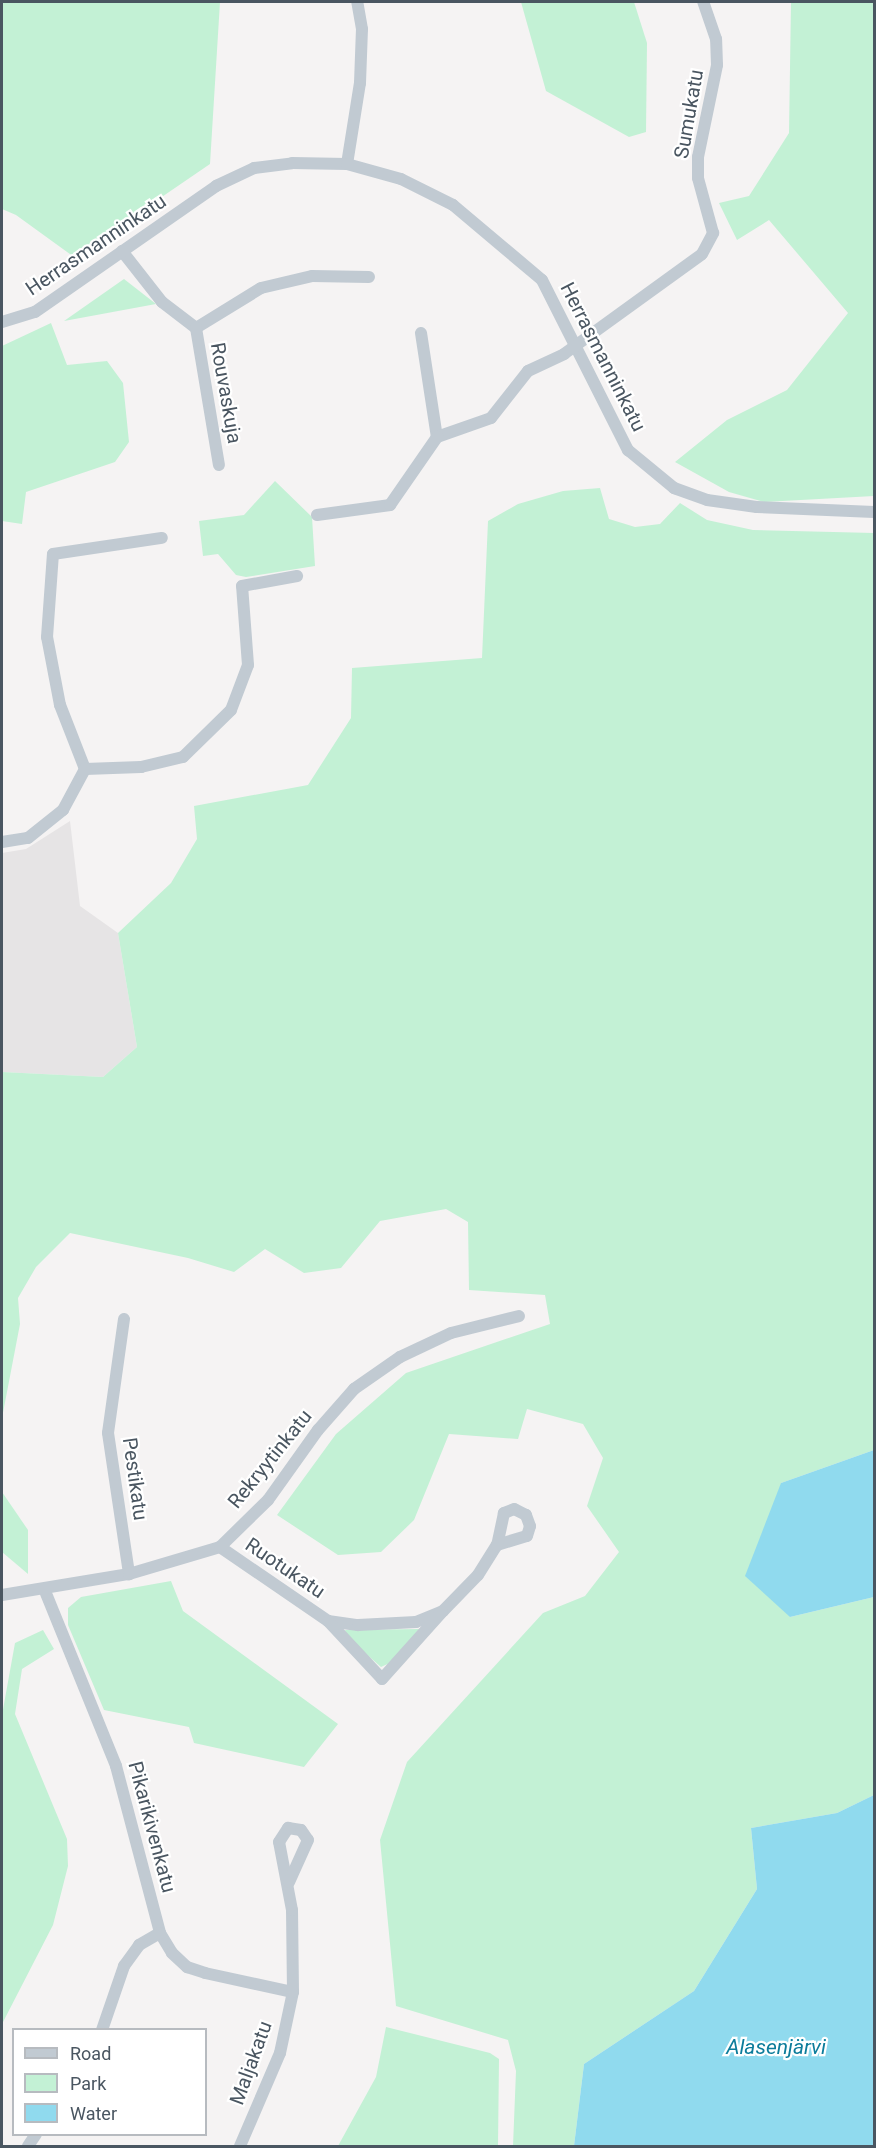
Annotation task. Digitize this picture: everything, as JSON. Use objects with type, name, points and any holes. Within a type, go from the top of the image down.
[{"type":"street","points":[[347,164],[360,83],[362,29],[357,2]]},
{"type":"street","name":"Sumukatu","points":[[577,344],[702,254],[713,233],[698,178],[698,157],[717,65],[717,39],[703,2]]},
{"type":"street","name":"Herrasmanninkatu","points":[[2,322],[35,312],[216,186],[254,168],[292,163],[347,164],[401,179],[453,205],[542,280],[577,344],[628,450],[674,488],[707,500],[757,507],[874,513]]},
{"type":"street","points":[[122,251],[162,302],[196,328],[261,288],[312,276],[369,277]]},
{"type":"street","name":"Rouvaskuja","points":[[196,328],[219,465]]},
{"type":"street","points":[[421,333],[437,436]]},
{"type":"street","points":[[317,514],[390,505],[437,436],[491,418],[528,371],[577,344]]},
{"type":"street","points":[[2,842],[28,838],[63,810],[85,769],[60,705],[47,637],[53,554],[162,538]]},
{"type":"street","points":[[85,769],[141,766],[183,756],[231,710],[248,665],[242,586],[297,576]]},
{"type":"street","name":"Rekryytinkatu","points":[[2,1595],[45,1591],[129,1574],[220,1546],[268,1500],[318,1430],[354,1389],[400,1357],[451,1333],[519,1316]]},
{"type":"street","name":"Pestikatu","points":[[124,1319],[108,1433],[129,1574]]},
{"type":"street","name":"Ruotukatu","points":[[220,1546],[328,1621],[382,1679],[478,1575],[497,1545]]},
{"type":"street","name":"Pikarikivenkatu","points":[[45,1591],[116,1766],[160,1933],[172,1953],[187,1967],[294,1992]]},
{"type":"street","name":"Ruotukatu","points":[[328,1621],[390,1625],[416,1622],[443,1611]]},
{"type":"street","name":"Maljakatu","points":[[240,2146],[280,2053],[294,1992],[289,1882]]},
{"type":"street","points":[[103,2028],[124,1966],[139,1945],[160,1933]]},
{"type":"shaded area","points":[[70,821],[80,906],[118,933],[137,1047],[103,1077],[2,1072],[2,853],[26,849]]},
{"type":"green space","points":[[2,2],[220,2],[210,164],[74,257],[16,215],[2,209]]},
{"type":"green space","points":[[521,2],[634,2],[647,43],[646,132],[629,137],[546,91]]},
{"type":"green space","points":[[791,2],[874,2],[874,496],[764,502],[729,492],[675,462],[727,420],[787,390],[848,313],[769,220],[737,240],[719,203],[749,196],[789,133]]},
{"type":"green space","points":[[124,279],[156,304],[64,321]]},
{"type":"green space","points":[[51,323],[67,365],[107,361],[123,383],[129,442],[115,462],[26,492],[22,524],[2,521],[2,346]]},
{"type":"green space","points":[[275,481],[312,517],[315,566],[246,577],[236,575],[218,554],[203,556],[199,521],[244,515]]},
{"type":"green space","points":[[600,488],[609,519],[635,527],[660,524],[680,503],[707,520],[753,530],[874,533],[874,1450],[781,1483],[790,1617],[874,1597],[874,1795],[837,1813],[751,1828],[757,1889],[694,1991],[584,2064],[574,2146],[513,2146],[516,2071],[508,2040],[396,2006],[380,1840],[407,1762],[543,1613],[585,1596],[619,1552],[587,1506],[603,1458],[583,1424],[527,1409],[518,1439],[449,1434],[414,1520],[381,1552],[338,1555],[277,1515],[336,1434],[406,1373],[550,1324],[545,1295],[469,1290],[468,1222],[446,1209],[380,1221],[341,1268],[304,1273],[265,1249],[234,1272],[188,1258],[70,1233],[36,1267],[18,1298],[20,1324],[2,1418],[2,1072],[103,1077],[137,1047],[118,933],[171,883],[197,839],[194,806],[308,785],[351,718],[352,668],[482,658],[488,521],[518,504],[563,491]]},
{"type":"green space","points":[[2,1492],[28,1530],[28,1574],[2,1552]]},
{"type":"green space","points":[[171,1581],[183,1611],[338,1724],[304,1767],[194,1743],[189,1727],[104,1710],[68,1625],[68,1608],[81,1597]]},
{"type":"green space","points":[[419,1629],[392,1662],[381,1667],[348,1638],[345,1630]]},
{"type":"green space","points":[[43,1630],[54,1649],[22,1669],[15,1714],[67,1839],[68,1866],[53,1925],[2,2024],[2,1715],[15,1643]]},
{"type":"green space","points":[[386,2027],[490,2053],[499,2059],[498,2146],[338,2146],[376,2077]]},
{"type":"water","points":[[874,1450],[874,1597],[790,1617],[745,1576],[781,1483]]},
{"type":"water","name":"Alasenjärvi","points":[[874,1795],[874,2146],[574,2146],[584,2064],[694,1991],[757,1889],[751,1828],[837,1813]]}]
